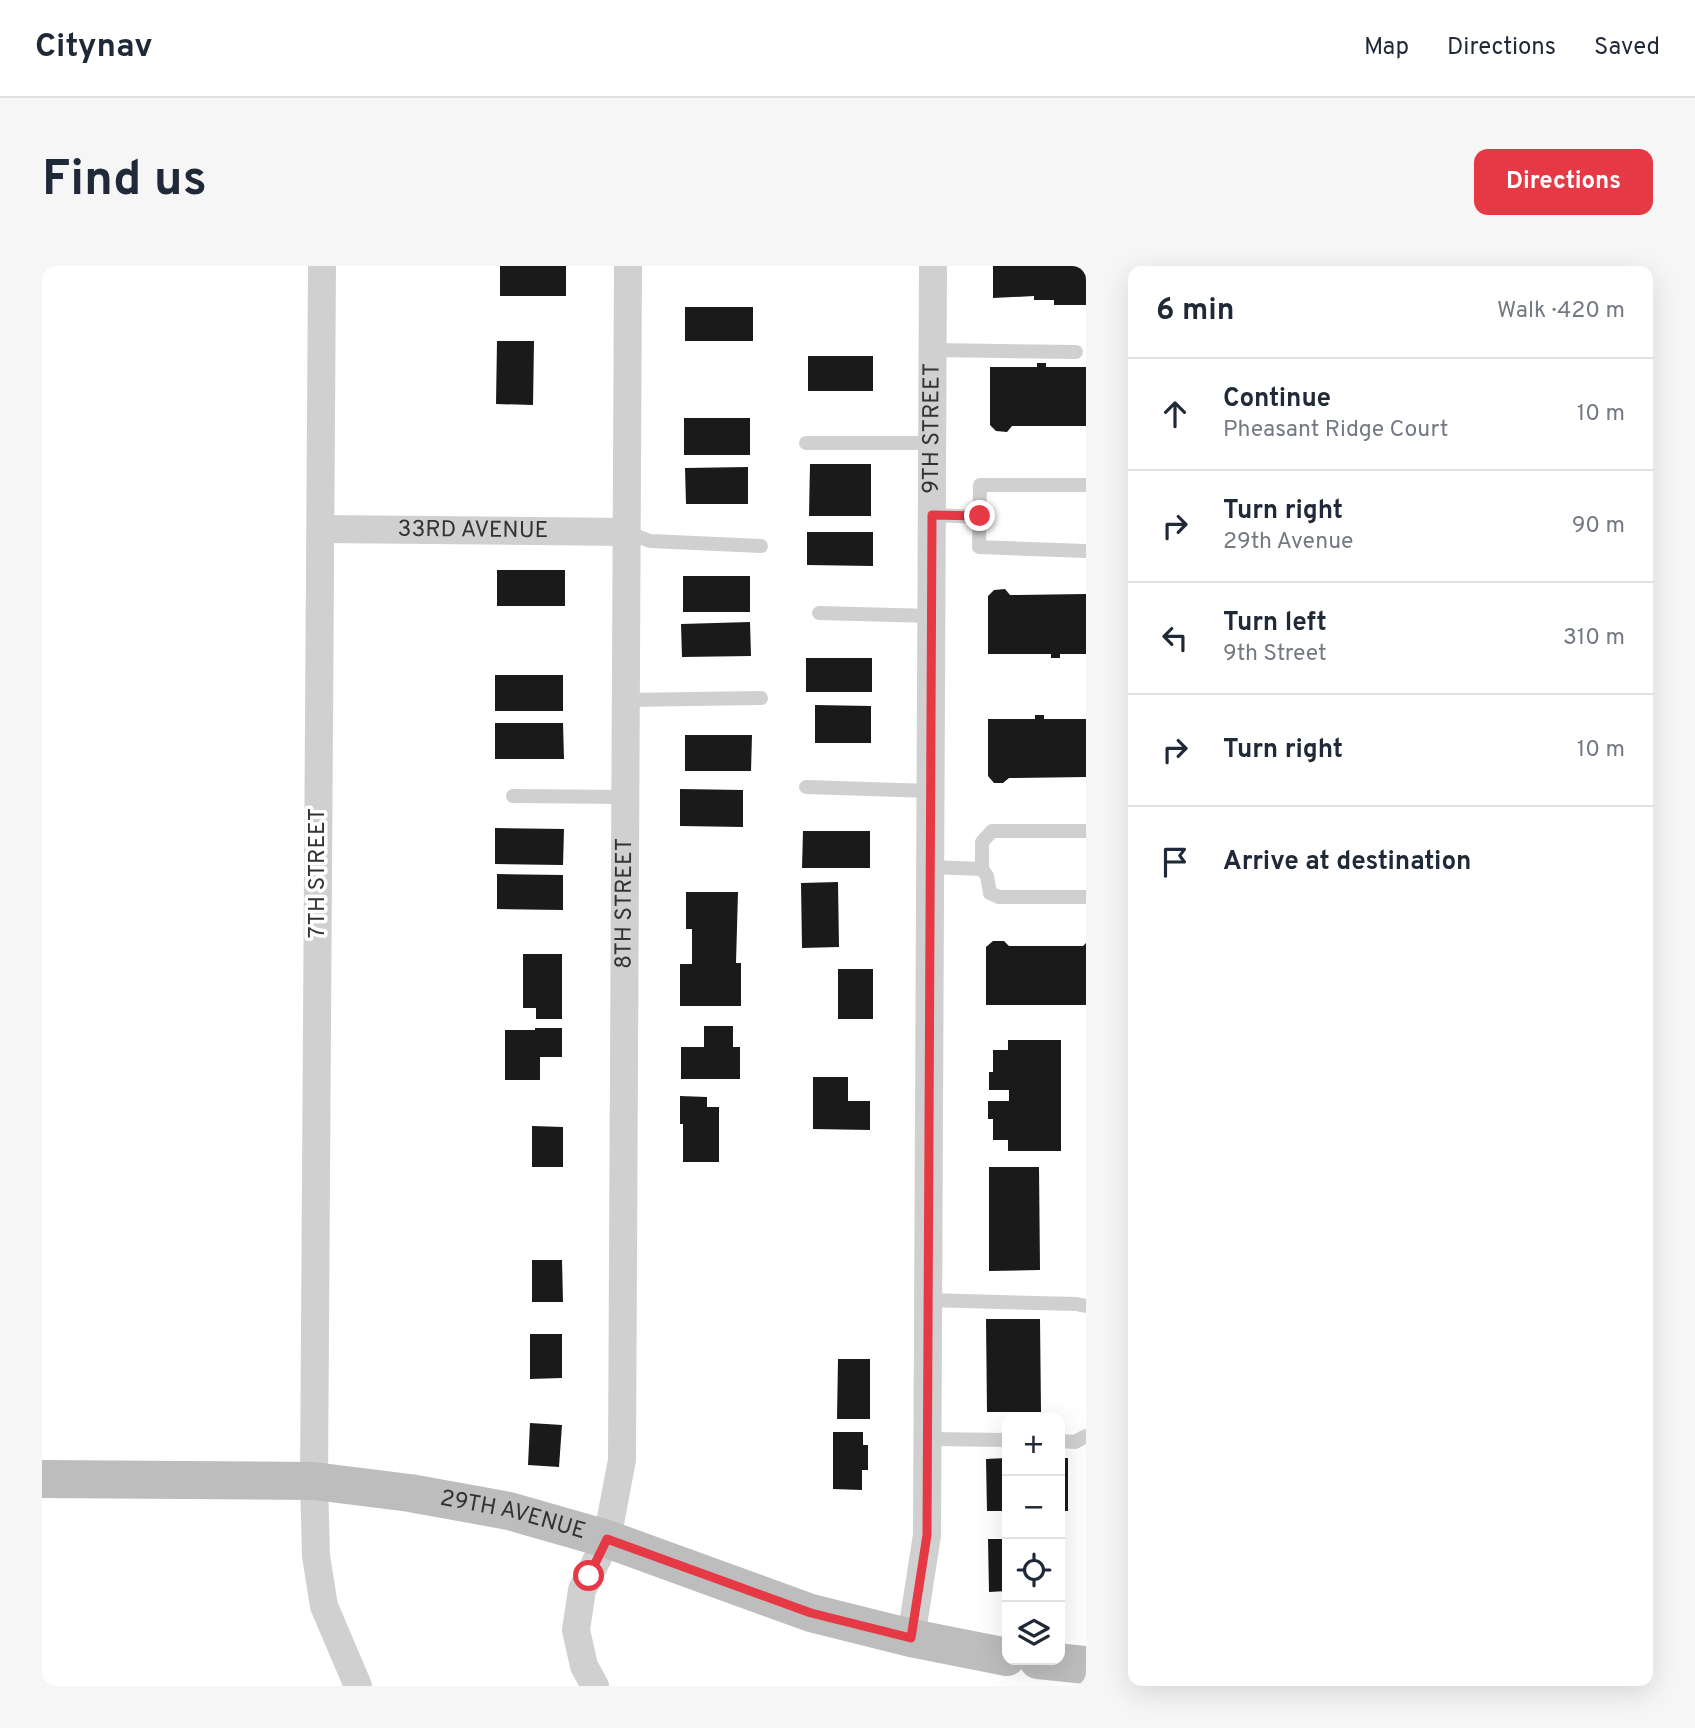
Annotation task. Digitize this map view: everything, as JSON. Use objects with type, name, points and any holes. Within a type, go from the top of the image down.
[{"type":"street","name":"7TH STREET","points":[[322,266],[314,1481],[316,1556],[324,1606],[358,1686]]},
{"type":"street","name":"8TH STREET","points":[[595,1686],[584,1666],[576,1630],[582,1590],[607,1539],[622,1460],[628,266]]},
{"type":"street","name":"9TH STREET","points":[[911,1638],[927,1535],[933,266]]},
{"type":"street","name":"33RD AVENUE","points":[[321,529],[626,532]]},
{"type":"street","name":"29TH AVENUE","points":[[42,1479],[314,1481],[410,1493],[509,1511],[607,1539],[811,1613],[911,1638],[1002,1656]]},
{"type":"street","points":[[1065,1663],[1086,1665]]},
{"type":"lane","points":[[933,350],[1076,352]]},
{"type":"lane","points":[[806,443],[933,443]]},
{"type":"lane","points":[[1086,485],[980,485],[979,547],[1086,551]]},
{"type":"lane","points":[[932,515],[980,516]]},
{"type":"lane","points":[[626,532],[650,541],[761,546]]},
{"type":"lane","points":[[819,613],[932,616]]},
{"type":"lane","points":[[626,700],[761,698]]},
{"type":"lane","points":[[806,787],[931,791]]},
{"type":"lane","points":[[513,796],[625,797]]},
{"type":"lane","points":[[1086,831],[992,831],[982,842],[982,869],[987,876],[990,893],[999,897],[1086,897]]},
{"type":"lane","points":[[930,867],[982,869]]},
{"type":"lane","points":[[928,1300],[1086,1306]]},
{"type":"lane","points":[[1065,1441],[1075,1442],[1086,1436]]},
{"type":"lane","points":[[928,1439],[1002,1440]]},
{"type":"building","points":[[500,266],[566,266],[566,296],[500,296]]},
{"type":"building","points":[[993,266],[1086,266],[1086,305],[1054,305],[1054,300],[1034,300],[1034,296],[993,298]]},
{"type":"building","points":[[685,307],[753,307],[753,341],[685,341]]},
{"type":"building","points":[[497,341],[534,341],[533,405],[496,404]]},
{"type":"building","points":[[808,356],[873,356],[873,391],[808,391]]},
{"type":"building","points":[[1037,363],[1046,363],[1046,367],[1086,367],[1086,426],[1012,426],[1007,432],[996,431],[990,425],[990,367],[1037,367]]},
{"type":"building","points":[[684,418],[750,418],[750,455],[684,455]]},
{"type":"building","points":[[810,464],[871,464],[871,516],[809,516]]},
{"type":"building","points":[[748,467],[748,504],[686,504],[685,468]]},
{"type":"building","points":[[807,532],[873,532],[873,566],[807,565]]},
{"type":"building","points":[[497,570],[565,570],[565,606],[497,606]]},
{"type":"building","points":[[683,576],[750,576],[750,612],[683,612]]},
{"type":"building","points":[[1005,589],[1010,595],[1086,594],[1086,654],[1060,654],[1060,658],[1051,658],[1051,654],[988,654],[988,596],[994,590]]},
{"type":"building","points":[[750,622],[751,656],[682,657],[681,624]]},
{"type":"building","points":[[806,658],[872,658],[872,692],[806,692]]},
{"type":"building","points":[[495,675],[563,675],[563,711],[495,711]]},
{"type":"building","points":[[815,705],[871,706],[871,743],[815,743]]},
{"type":"building","points":[[1035,715],[1044,715],[1044,719],[1086,719],[1086,777],[1009,778],[1003,783],[994,783],[988,776],[988,719],[1035,719]]},
{"type":"building","points":[[495,723],[563,723],[564,759],[495,759]]},
{"type":"building","points":[[685,735],[752,735],[751,771],[685,771]]},
{"type":"building","points":[[680,789],[743,790],[743,827],[680,826]]},
{"type":"building","points":[[495,828],[564,829],[563,865],[495,864]]},
{"type":"building","points":[[803,831],[870,831],[870,868],[802,868]]},
{"type":"building","points":[[497,874],[563,875],[563,910],[497,909]]},
{"type":"building","points":[[838,882],[839,947],[802,948],[801,883]]},
{"type":"building","points":[[686,892],[738,892],[736,963],[741,963],[741,1006],[680,1006],[680,964],[692,964],[692,929],[686,929]]},
{"type":"building","points":[[993,941],[1004,941],[1009,946],[1083,946],[1086,943],[1086,1005],[986,1005],[986,947]]},
{"type":"building","points":[[523,954],[562,954],[562,1019],[536,1019],[536,1008],[523,1008]]},
{"type":"building","points":[[838,969],[873,969],[873,1019],[838,1019]]},
{"type":"building","points":[[704,1026],[733,1026],[733,1047],[740,1047],[740,1079],[681,1079],[681,1047],[704,1047]]},
{"type":"building","points":[[562,1028],[562,1057],[540,1057],[540,1080],[505,1080],[505,1030]]},
{"type":"building","points":[[1008,1040],[1061,1040],[1061,1151],[1008,1151],[1008,1140],[993,1140],[993,1119],[988,1119],[988,1101],[1009,1101],[1009,1090],[989,1090],[989,1072],[993,1072],[993,1050],[1008,1050]]},
{"type":"building","points":[[813,1077],[848,1077],[848,1101],[870,1101],[870,1130],[813,1129]]},
{"type":"building","points":[[680,1096],[707,1097],[707,1107],[719,1107],[719,1162],[683,1162]]},
{"type":"building","points":[[532,1126],[563,1127],[563,1167],[532,1167]]},
{"type":"building","points":[[989,1167],[1039,1167],[1040,1270],[989,1271]]},
{"type":"building","points":[[532,1260],[562,1260],[563,1302],[532,1302]]},
{"type":"building","points":[[986,1319],[1040,1319],[1041,1412],[987,1412]]},
{"type":"building","points":[[530,1334],[562,1334],[562,1378],[530,1379]]},
{"type":"building","points":[[838,1359],[870,1359],[870,1419],[837,1419]]},
{"type":"building","points":[[530,1423],[562,1425],[559,1467],[528,1465]]},
{"type":"building","points":[[833,1432],[863,1432],[863,1445],[868,1445],[868,1470],[862,1470],[862,1490],[833,1489]]},
{"type":"building","points":[[1002,1458],[1002,1511],[987,1511],[986,1459]]},
{"type":"building","points":[[1065,1458],[1068,1458],[1068,1511],[1065,1511]]},
{"type":"building","points":[[988,1539],[1002,1539],[1002,1591],[989,1592]]},
{"type":"route","points":[[589,1576],[607,1539],[811,1613],[911,1638],[927,1535],[932,515],[980,516]]}]
